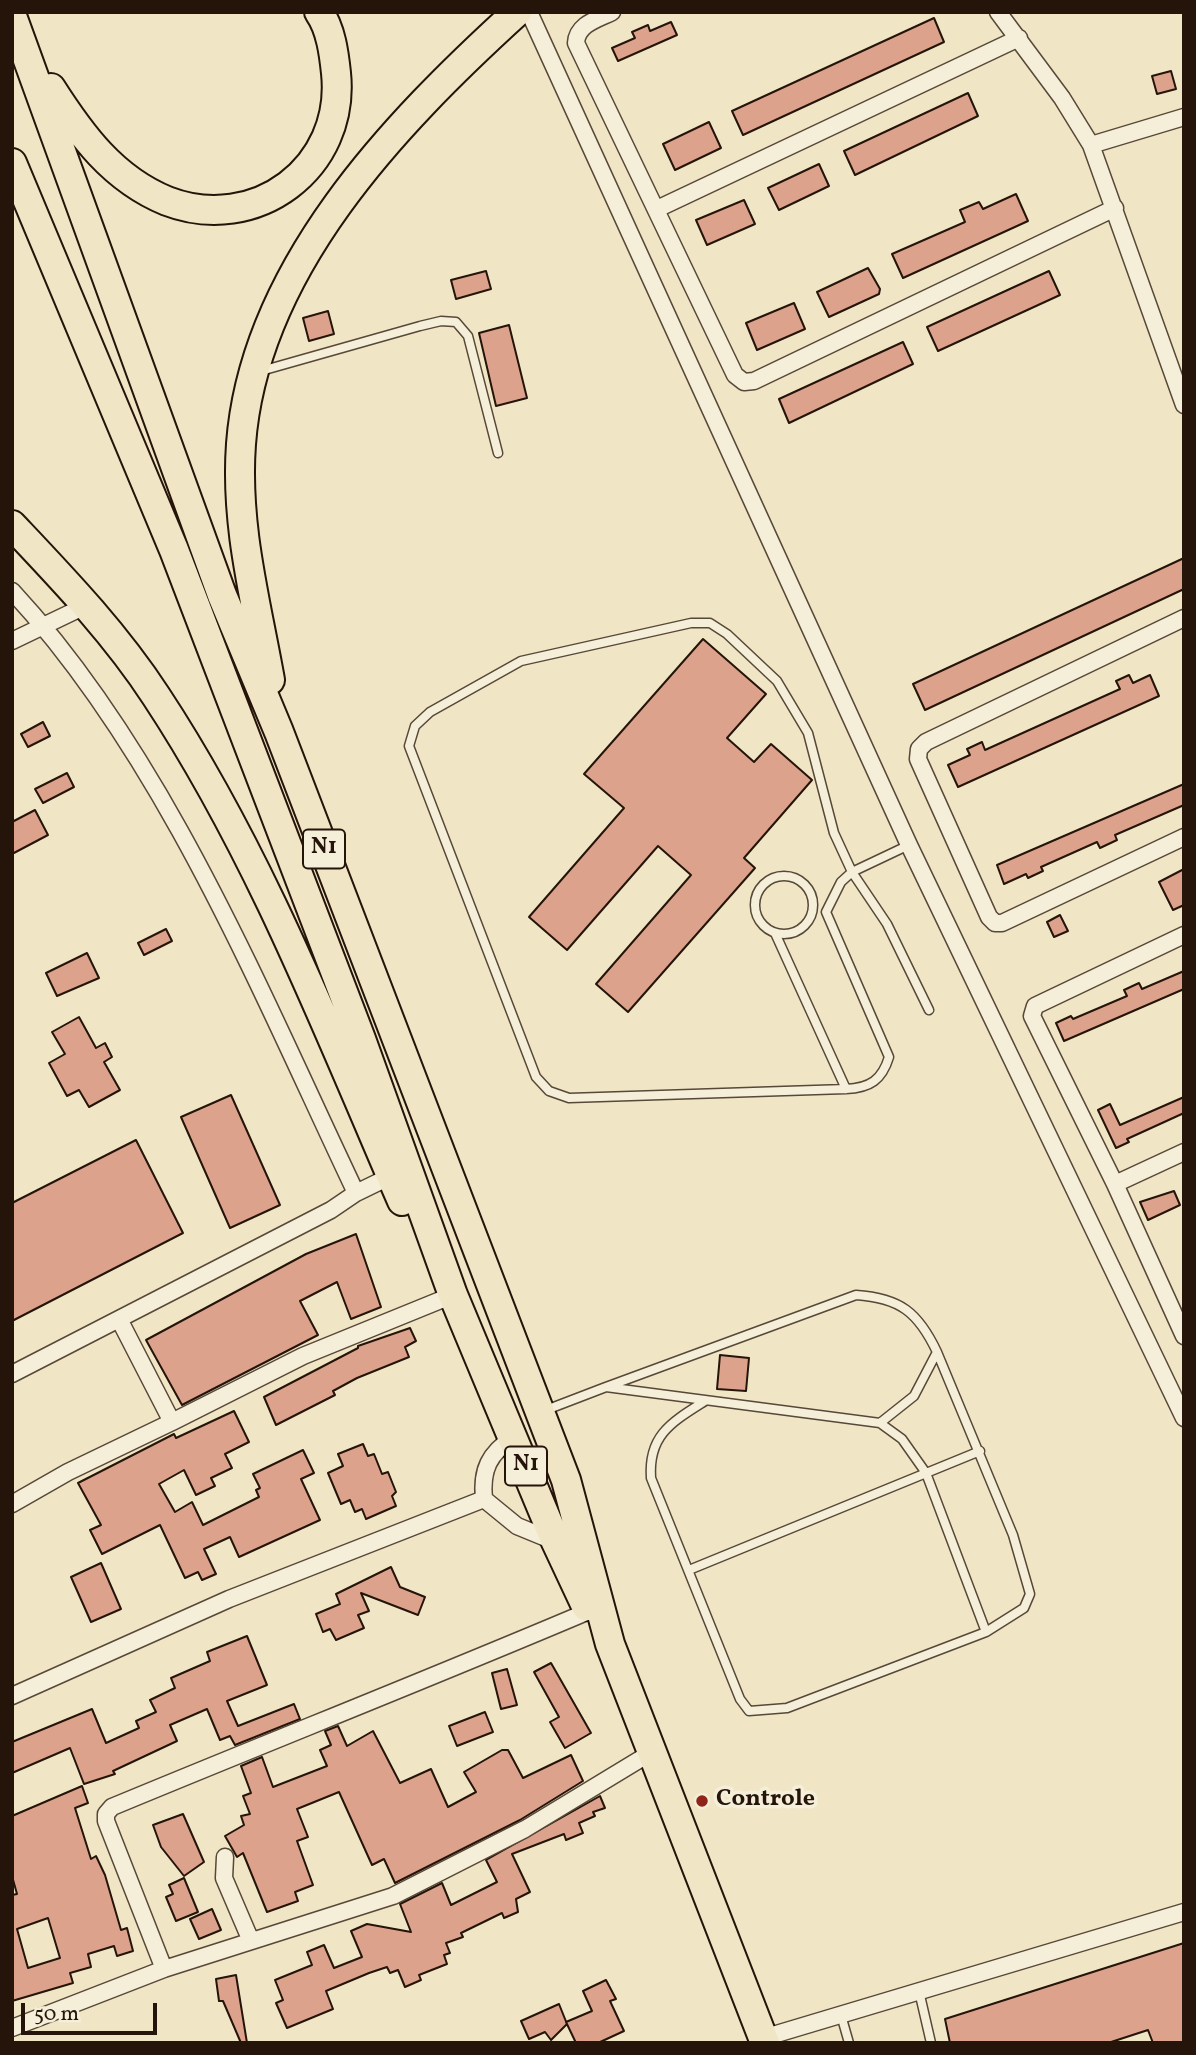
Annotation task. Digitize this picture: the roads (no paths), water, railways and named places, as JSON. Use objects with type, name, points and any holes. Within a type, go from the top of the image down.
[{"type":"highway","points":[[29,58],[86,141],[107,163],[167,201],[192,208],[231,210],[261,202],[293,184],[318,155],[331,125],[338,90],[333,52],[319,12]]},
{"type":"highway","points":[[279,732],[250,591],[241,506],[241,443],[255,373],[278,303],[326,221],[405,122],[454,70],[517,12]]},
{"type":"highway","name":"N1","points":[[12,16],[222,596],[279,732],[566,1480],[610,1644],[764,2040]]},
{"type":"highway","name":"N1","points":[[12,163],[174,550],[361,1039],[452,1290],[556,1542],[589,1611],[610,1644]]},
{"type":"highway","points":[[12,525],[87,605],[154,693],[233,824],[422,1247],[452,1290]]},
{"type":"street","points":[[529,12],[909,845],[1184,1418]]},
{"type":"street","points":[[612,12],[581,28],[576,34],[576,43],[735,375],[744,382],[754,381],[1115,208]]},
{"type":"street","points":[[998,12],[1019,38],[1091,145],[1184,405]]},
{"type":"street","points":[[657,209],[1019,38]]},
{"type":"street","points":[[1091,145],[1184,117]]},
{"type":"street","points":[[12,591],[45,626],[138,760],[212,894],[356,1193]]},
{"type":"street","points":[[12,641],[87,605]]},
{"type":"street","points":[[1184,618],[926,742],[919,749],[918,759],[989,917],[995,923],[1002,923],[1184,837]]},
{"type":"street","points":[[1184,935],[1035,1006],[1032,1011],[1184,1336]]},
{"type":"street","points":[[1115,1184],[1184,1152]]},
{"type":"street","points":[[12,1374],[331,1210],[356,1193],[391,1176]]},
{"type":"street","points":[[12,1504],[68,1472],[303,1356],[452,1290]]},
{"type":"street","points":[[119,1319],[172,1422]]},
{"type":"street","points":[[514,1437],[499,1447],[485,1465],[482,1478],[484,1499],[517,1526],[556,1542]]},
{"type":"street","points":[[12,1696],[229,1599],[484,1499]]},
{"type":"street","points":[[164,1969],[106,1821],[106,1814],[112,1807],[284,1735],[387,1697],[589,1611]]},
{"type":"street","points":[[12,2028],[164,1969],[393,1896],[525,1829],[652,1752]]},
{"type":"street","points":[[225,1857],[224,1878],[251,1941]]},
{"type":"street","points":[[764,2040],[1184,1912]]},
{"type":"lane","points":[[255,373],[420,326],[441,321],[456,322],[468,336],[498,453]]},
{"type":"lane","points":[[826,912],[889,1057],[878,1080],[864,1088],[846,1089],[569,1098],[548,1091],[537,1077],[417,773],[409,746],[415,726],[430,712],[521,661],[691,622],[710,623],[727,634],[777,681],[808,733],[834,833],[852,872],[887,924],[929,1010]]},
{"type":"lane","points":[[826,912],[841,882],[852,872],[909,845]]},
{"type":"lane","points":[[775,933],[788,934],[799,930],[808,922],[813,911],[811,893],[800,880],[792,876],[773,877],[760,889],[755,906],[761,923],[775,933],[846,1089]]},
{"type":"lane","points":[[813,911],[826,912]]},
{"type":"lane","points":[[540,1412],[856,1295],[885,1297],[908,1312],[926,1330],[937,1352],[1013,1535],[1030,1594],[1024,1608],[1017,1616],[986,1632],[787,1708],[749,1711],[740,1699],[651,1478],[650,1459],[670,1423],[705,1401]]},
{"type":"lane","points":[[880,1423],[914,1396],[937,1352]]},
{"type":"lane","points":[[606,1387],[880,1423],[902,1439],[926,1473],[986,1632]]},
{"type":"lane","points":[[689,1570],[980,1451]]},
{"type":"lane","points":[[919,1991],[931,2043]]},
{"type":"lane","points":[[841,2015],[849,2043]]},
{"type":"place","name":"Controle","points":[[702,1801]]}]
